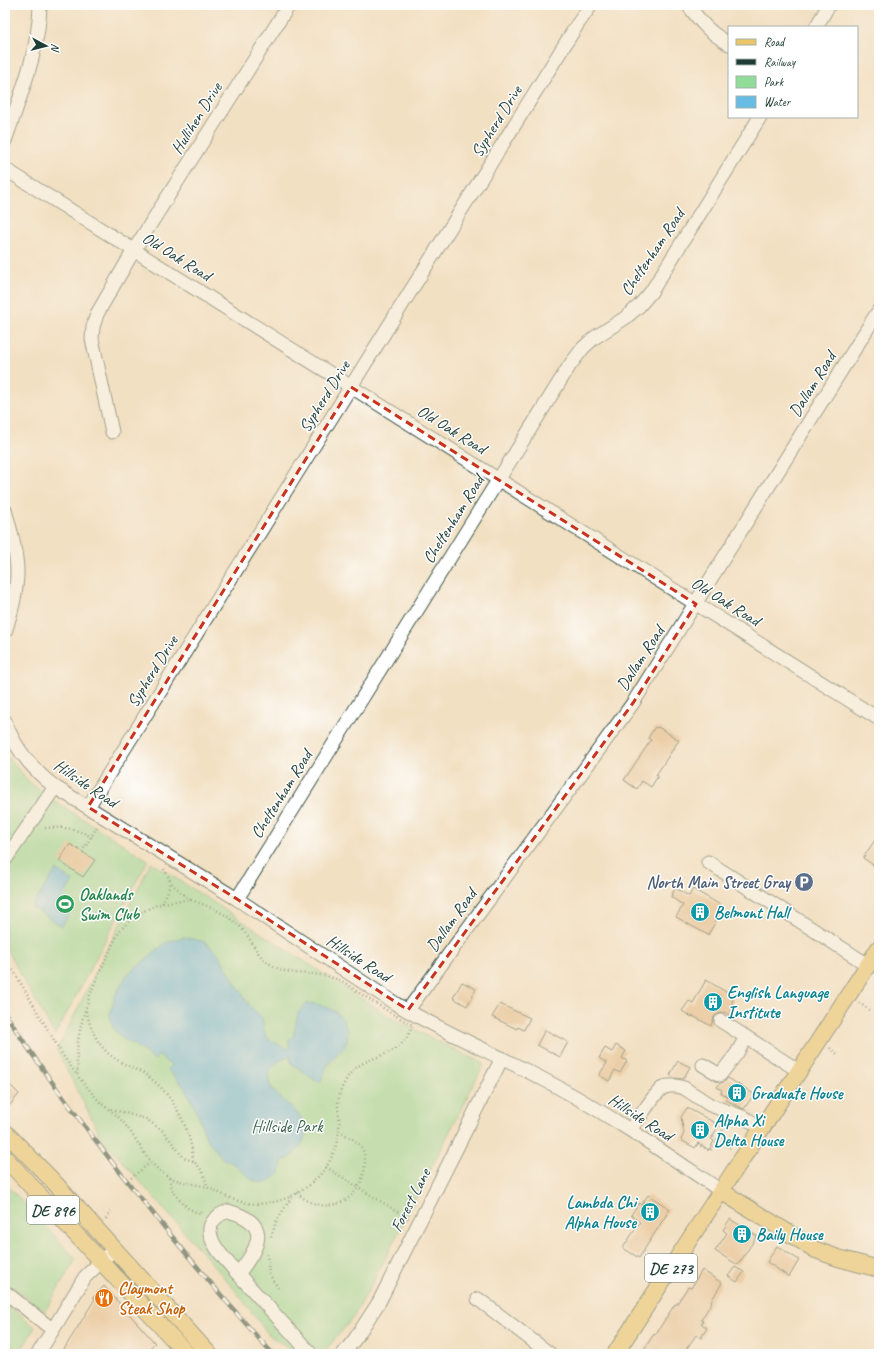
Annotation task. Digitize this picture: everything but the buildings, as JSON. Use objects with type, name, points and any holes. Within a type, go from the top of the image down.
[{"type":"main road","name":"DE 273","points":[[615,1354],[879,948]]},
{"type":"main road","name":"DE 896","points":[[5,1132],[53,1181],[208,1354]]},
{"type":"main road","name":"DE 896","points":[[5,1158],[187,1354]]},
{"type":"main road","points":[[721,1191],[816,1250],[838,1258],[879,1269]]},
{"type":"street","points":[[5,141],[33,56],[40,23],[40,5]]},
{"type":"street","name":"Hullihen Drive","points":[[112,432],[92,339],[93,327],[97,314],[134,250],[289,5]]},
{"type":"street","name":"Sypherd Drive","points":[[88,807],[577,25],[591,5]]},
{"type":"street","points":[[688,5],[699,21],[713,34],[728,43]]},
{"type":"street","points":[[817,26],[829,5]]},
{"type":"street","name":"Cheltenham Road","points":[[237,898],[570,365],[583,348],[594,338],[625,318],[639,306],[651,292],[759,118]]},
{"type":"street","name":"Old Oak Road","points":[[5,170],[879,719]]},
{"type":"street","name":"Dallam Road","points":[[408,1010],[617,726],[696,604],[879,310]]},
{"type":"street","points":[[5,510],[15,547],[18,569],[15,598],[5,632]]},
{"type":"street","name":"Hillside Road","points":[[5,724],[16,745],[30,763],[42,776],[55,786],[237,898],[408,1010],[564,1090],[630,1130],[721,1191]]},
{"type":"street","points":[[5,860],[55,786]]},
{"type":"street","points":[[708,862],[868,965]]},
{"type":"street","points":[[721,1021],[799,1071]]},
{"type":"street","points":[[703,1065],[720,1075],[737,1053],[746,1037]]},
{"type":"street","name":"Forest Lane","points":[[343,1354],[355,1339],[379,1302],[502,1058]]},
{"type":"street","points":[[630,1130],[653,1098],[661,1089],[668,1086],[684,1088],[710,1105],[743,1117],[762,1128]]},
{"type":"street","points":[[238,1274],[255,1250],[258,1235],[256,1228],[251,1221],[245,1217],[228,1211],[222,1213],[212,1222],[210,1238],[214,1245],[238,1274],[311,1354]]},
{"type":"street","points":[[38,1354],[85,1277],[114,1249]]},
{"type":"street","points":[[5,1292],[52,1330]]},
{"type":"street","points":[[478,1299],[550,1354]]},
{"type":"path","points":[[82,852],[99,825]]},
{"type":"path","points":[[45,828],[76,829],[92,837]]},
{"type":"path","points":[[161,863],[169,879],[180,892],[191,900],[226,914],[244,931],[265,961],[274,967],[286,972],[312,974],[341,981]]},
{"type":"path","points":[[161,903],[168,891],[169,879]]},
{"type":"path","points":[[78,1076],[78,1042],[86,1010],[96,979],[120,931],[140,913],[161,903],[191,900]]},
{"type":"path","points":[[5,956],[58,1048],[78,1076],[102,1103],[120,1119],[134,1136],[151,1162],[169,1178],[207,1187],[238,1201],[256,1203],[285,1199],[302,1191],[316,1180],[326,1167],[335,1148],[339,1131],[339,1096],[343,1084],[355,1068],[363,1062],[392,1051],[405,1041],[413,1025]]},
{"type":"path","points":[[858,1003],[870,1010]]},
{"type":"path","points":[[86,1010],[90,1026],[104,1050],[113,1058],[145,1074],[156,1083],[172,1101],[183,1120],[189,1136],[193,1151],[193,1161]]},
{"type":"path","points":[[829,1048],[837,1054]]},
{"type":"path","points":[[697,1144],[710,1151],[723,1133],[716,1108]]},
{"type":"path","points":[[108,1109],[146,1119],[163,1131],[184,1158],[193,1161],[201,1168],[204,1173],[207,1187]]},
{"type":"path","points":[[297,1193],[307,1201],[325,1206],[336,1205],[346,1201],[359,1188],[364,1173],[365,1158],[362,1148],[354,1140],[339,1131]]},
{"type":"path","points":[[712,1137],[734,1150]]},
{"type":"path","points":[[131,1178],[151,1162]]},
{"type":"path","points":[[326,1167],[408,1219]]},
{"type":"path","points":[[169,1178],[173,1192],[188,1208],[200,1214],[207,1210]]},
{"type":"path","points":[[270,1239],[276,1222],[293,1195]]},
{"type":"path","points":[[225,1201],[231,1199]]},
{"type":"path","points":[[104,1224],[112,1209]]},
{"type":"path","points":[[268,1250],[267,1256],[269,1274],[278,1288]]},
{"type":"highlighted area","points":[[351,387],[696,604],[633,703],[408,1010],[237,899],[88,807]]},
{"type":"green space","name":"Oaklands Swim Club","points":[[5,754],[29,782],[56,802],[148,860],[55,1035],[5,947]]},
{"type":"green space","name":"Hillside Park","points":[[151,862],[395,1020],[484,1064],[371,1286],[352,1319],[322,1354],[298,1354],[269,1335],[235,1290],[101,1137],[57,1050]]},
{"type":"green space","points":[[5,1183],[76,1259],[45,1311],[5,1282]]},
{"type":"green space","points":[[5,1302],[35,1327],[19,1354],[5,1354]]},
{"type":"water","points":[[56,870],[73,881],[59,903],[71,910],[62,926],[32,907]]},
{"type":"water","points":[[184,937],[205,942],[218,954],[249,1005],[262,1018],[264,1031],[267,1038],[287,1049],[290,1047],[288,1040],[293,1037],[298,1013],[306,1004],[314,1004],[330,1008],[342,1018],[346,1025],[348,1032],[347,1041],[343,1048],[328,1065],[320,1082],[316,1081],[291,1064],[290,1055],[277,1063],[271,1069],[269,1080],[272,1089],[298,1114],[304,1123],[305,1134],[299,1149],[287,1160],[282,1160],[280,1173],[271,1180],[262,1183],[252,1180],[233,1163],[223,1159],[206,1138],[199,1117],[186,1089],[167,1069],[172,1066],[158,1055],[155,1060],[122,1038],[113,1028],[110,1015],[115,996],[127,975],[167,942]]},
{"type":"railway","points":[[5,1013],[72,1110],[115,1166],[192,1262],[273,1354]]},
{"type":"place","name":"North Main Street Gray","points":[[804,882]]},
{"type":"place","name":"Oaklands Swim Club","points":[[65,904]]},
{"type":"place","name":"Belmont Hall","points":[[700,912]]},
{"type":"place","name":"English Language Institute","points":[[713,1002]]},
{"type":"place","name":"Graduate House","points":[[737,1093]]},
{"type":"place","name":"Alpha Xi Delta House","points":[[700,1130]]},
{"type":"place","name":"Lambda Chi Alpha House","points":[[650,1212]]},
{"type":"place","name":"Baily House","points":[[742,1234]]},
{"type":"place","name":"Claymont Steak Shop","points":[[104,1298]]}]
